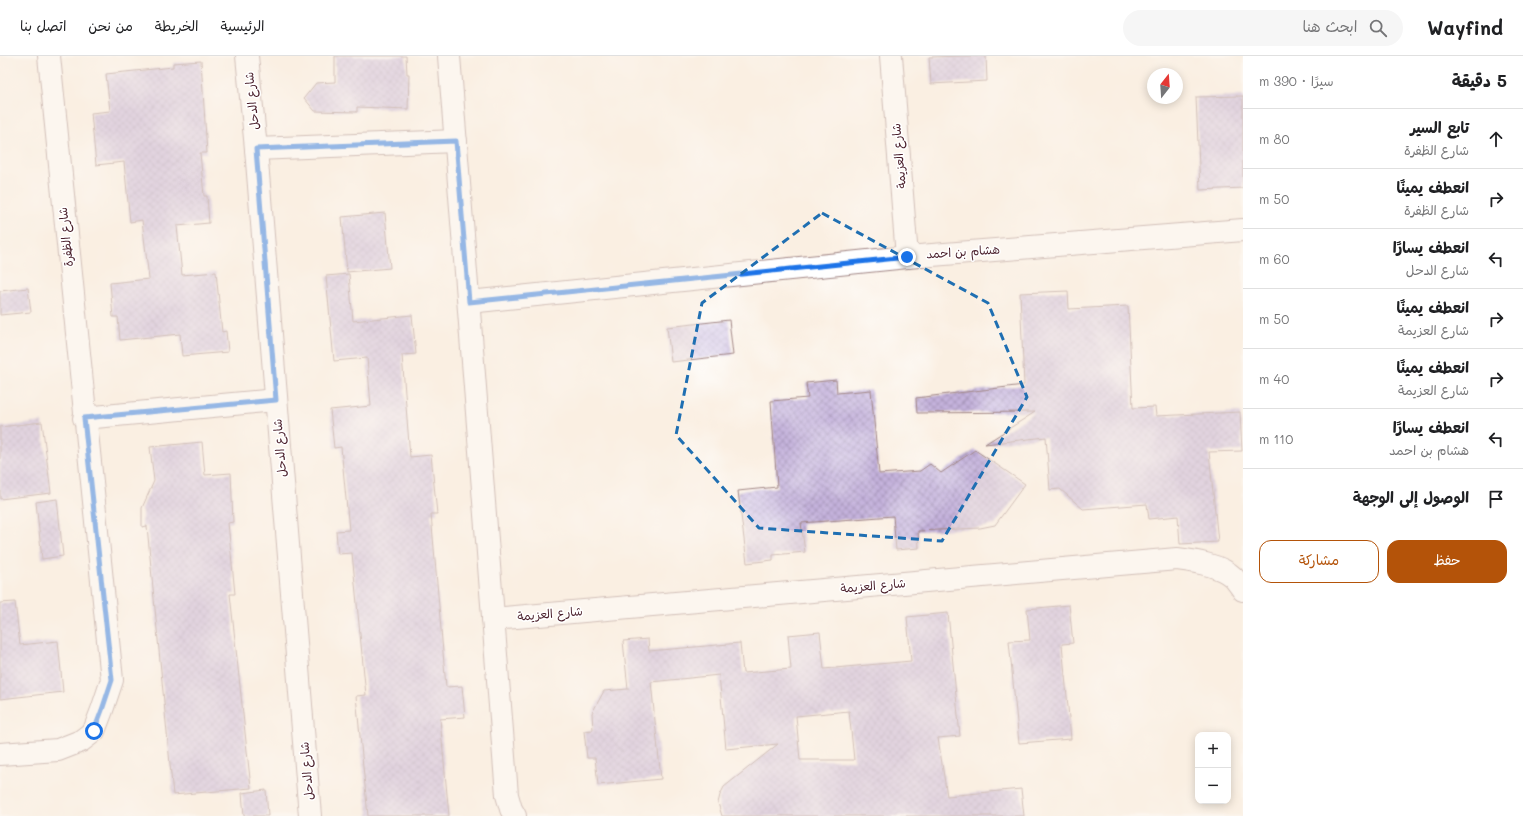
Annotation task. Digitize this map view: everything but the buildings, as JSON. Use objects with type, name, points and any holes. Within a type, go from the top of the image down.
[{"type":"street","name":"شارع الظفرة","points":[[0,754],[58,750],[81,741],[94,731],[112,680],[84,418],[49,56]]},
{"type":"street","name":"شارع الدحل","points":[[247,56],[256,149],[310,816]]},
{"type":"street","points":[[449,56],[507,795],[511,809],[515,816]]},
{"type":"street","name":"شارع العزيمة","points":[[891,56],[907,257]]},
{"type":"street","points":[[256,149],[456,141]]},
{"type":"street","name":"هشام بن احمد","points":[[469,302],[907,257],[1243,230]]},
{"type":"street","points":[[84,418],[276,400]]},
{"type":"street","name":"شارع العزيمة","points":[[493,619],[1177,560],[1194,561],[1220,569],[1233,577],[1243,590]]},
{"type":"highlighted area","points":[[822,213],[988,303],[1027,397],[942,541],[759,528],[676,435],[702,303]]},
{"type":"route","points":[[94,731],[112,680],[84,418],[276,400],[256,149],[456,141],[469,302],[907,257]]}]
